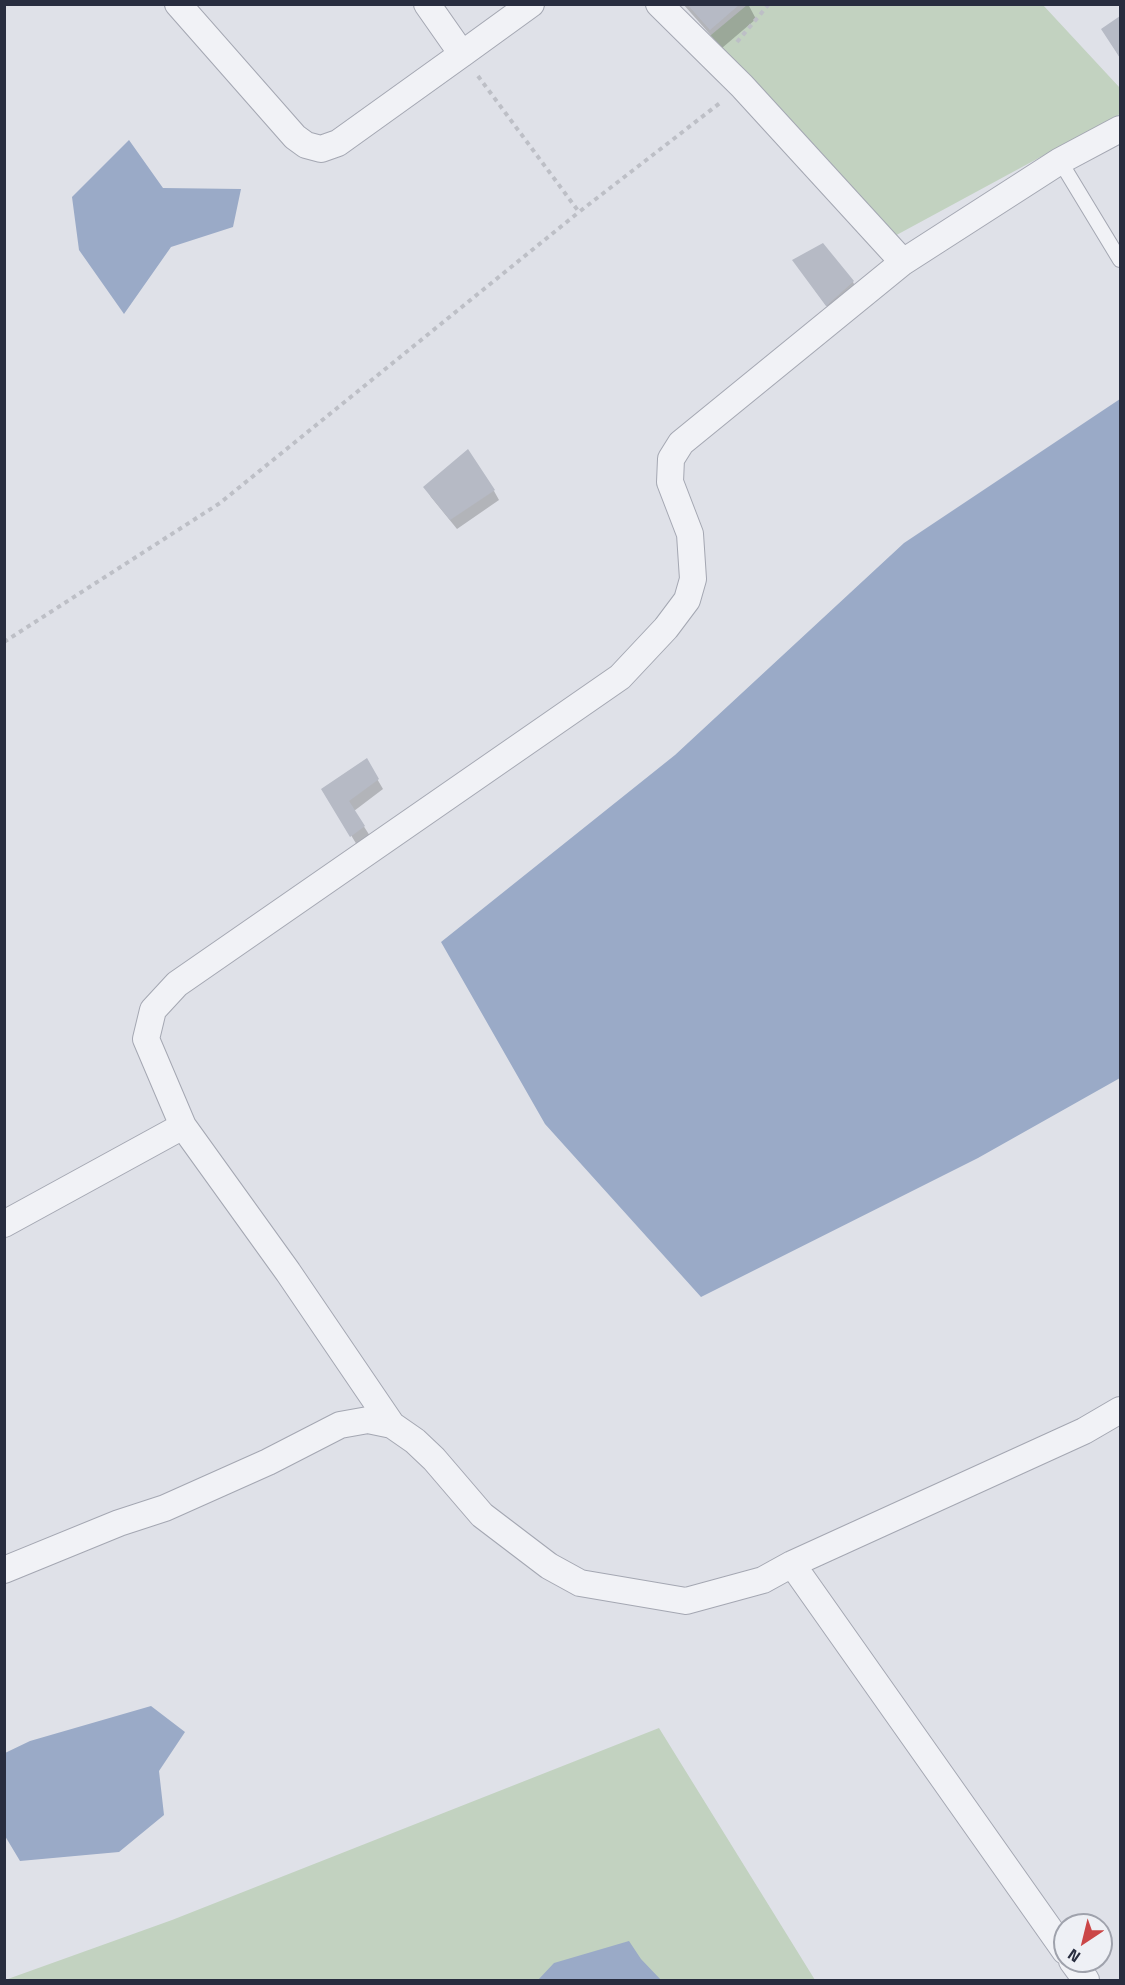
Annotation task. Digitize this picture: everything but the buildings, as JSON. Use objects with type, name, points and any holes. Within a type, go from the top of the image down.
[{"type":"street","points":[[178,4],[295,137],[306,145],[321,149],[338,143],[531,4]]},
{"type":"street","points":[[427,4],[462,54]]},
{"type":"street","points":[[659,4],[742,86],[903,262]]},
{"type":"street","points":[[392,1425],[288,1272],[183,1126],[146,1039],[153,1010],[177,984],[620,676],[666,628],[687,600],[693,579],[690,534],[670,482],[671,459],[681,443],[903,262],[1060,161],[1120,129]]},
{"type":"street","points":[[4,1224],[183,1126]]},
{"type":"street","points":[[4,1570],[119,1523],[165,1508],[268,1462],[340,1425],[368,1420],[392,1425],[415,1440],[482,1515],[549,1566],[580,1583],[686,1601],[763,1580],[792,1564],[1084,1431],[1120,1410]]},
{"type":"street","points":[[792,1564],[1053,1934]]},
{"type":"lane","points":[[1060,161],[1120,260]]},
{"type":"path","points":[[719,63],[770,4]]},
{"type":"path","points":[[462,54],[579,212]]},
{"type":"path","points":[[4,642],[220,503],[579,212],[742,86]]},
{"type":"green space","points":[[747,5],[1043,5],[1120,88],[1120,114],[891,238],[705,40]]},
{"type":"green space","points":[[659,1728],[815,1980],[5,1980],[172,1920]]},
{"type":"water","points":[[129,140],[163,188],[241,189],[233,227],[171,247],[124,314],[79,250],[72,197]]},
{"type":"water","points":[[1120,399],[1120,1078],[978,1158],[701,1297],[545,1124],[441,942],[675,755],[904,543]]},
{"type":"water","points":[[151,1706],[185,1732],[159,1771],[164,1815],[119,1852],[20,1861],[5,1836],[5,1753],[30,1741]]},
{"type":"water","points":[[629,1941],[641,1959],[661,1980],[538,1980],[554,1963]]}]
